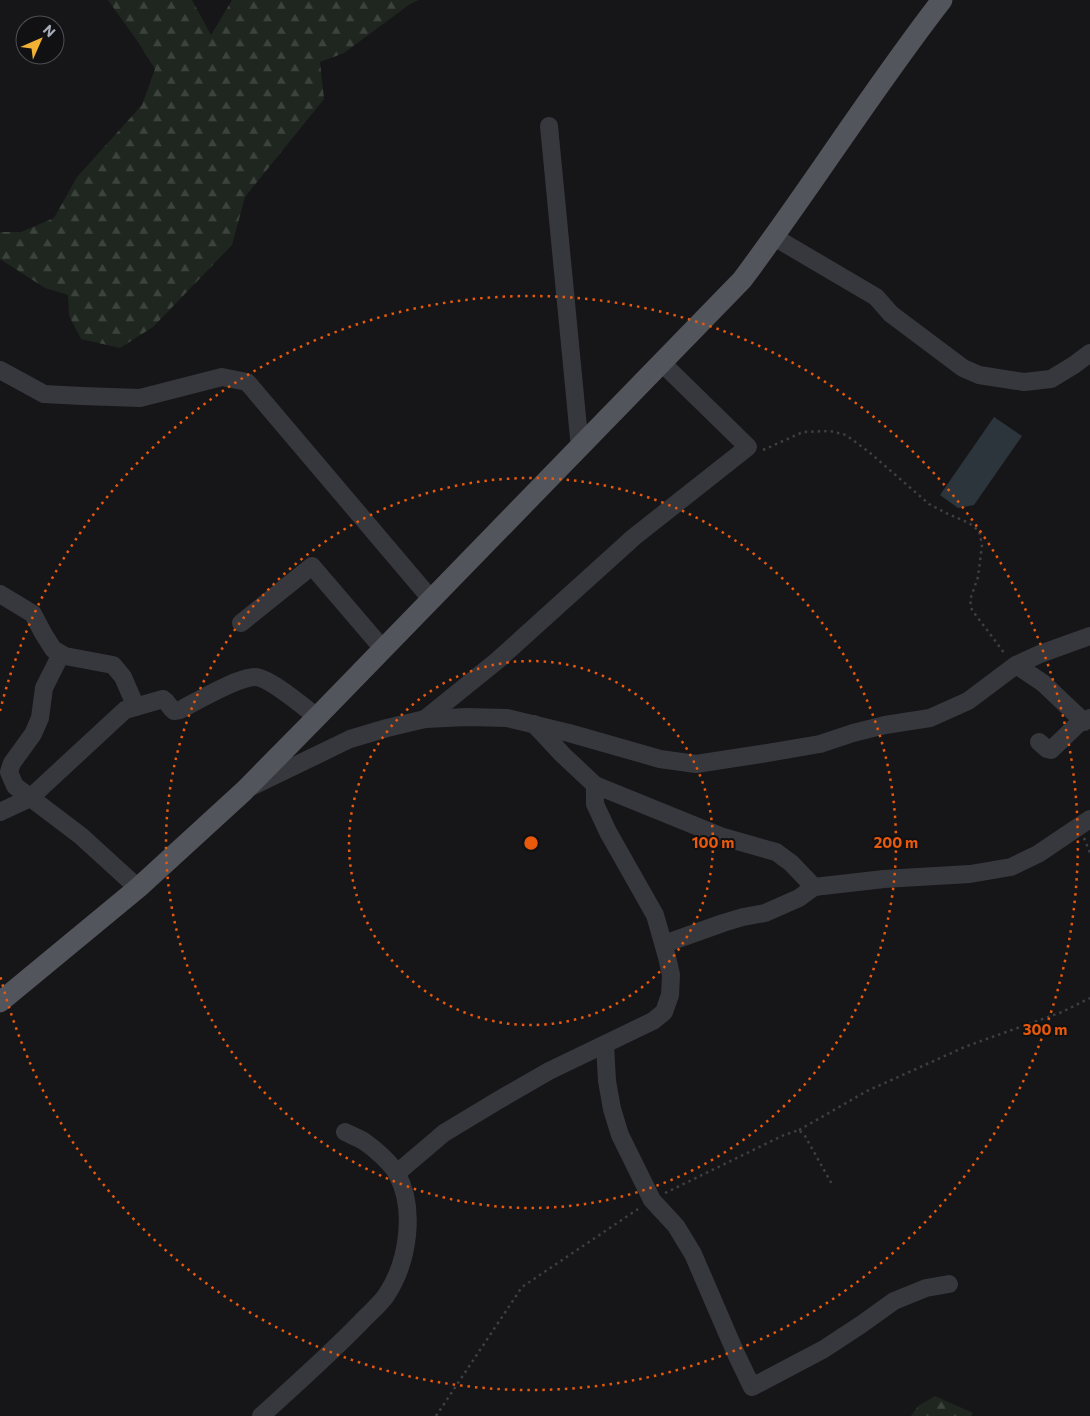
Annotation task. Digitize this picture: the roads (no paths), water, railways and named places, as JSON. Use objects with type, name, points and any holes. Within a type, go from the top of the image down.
[{"type":"main road","points":[[0,1002],[138,888],[244,790],[742,280],[911,40],[942,0]]},
{"type":"street","points":[[549,126],[580,448]]},
{"type":"street","points":[[774,237],[876,297],[891,314],[963,368],[979,374],[1024,382],[1051,378],[1090,353]]},
{"type":"street","points":[[425,719],[498,660],[634,537],[748,447],[661,362]]},
{"type":"street","points":[[0,370],[44,394],[140,398],[222,377],[247,382],[431,599]]},
{"type":"street","points":[[241,623],[312,566],[383,649]]},
{"type":"street","points":[[0,594],[33,614],[53,649],[65,656],[113,665],[123,677],[136,707]]},
{"type":"street","points":[[244,790],[350,739],[425,719],[467,716],[507,718],[533,723],[660,760],[696,764],[820,744],[885,725],[930,718],[968,701],[1016,665],[1090,636]]},
{"type":"street","points":[[61,654],[44,688],[40,718],[33,734],[12,763],[9,772],[15,786],[81,836],[138,888]]},
{"type":"street","points":[[1016,665],[1042,683],[1087,720],[1078,724],[1050,750],[1047,750],[1039,742]]},
{"type":"street","points":[[0,812],[30,798],[125,710],[163,699],[174,711],[180,710],[238,681],[256,677],[271,682],[317,717]]},
{"type":"street","points":[[533,723],[595,785],[723,836],[776,852],[791,863],[814,887]]},
{"type":"street","points":[[397,1173],[444,1133],[549,1071],[653,1021],[664,1012],[670,995],[671,975],[664,944],[655,915],[608,832],[595,804],[595,785]]},
{"type":"street","points":[[664,944],[723,923],[765,913],[799,898],[814,887],[884,879],[970,874],[1011,867],[1038,854],[1090,819]]},
{"type":"street","points":[[605,1045],[607,1081],[620,1135],[652,1200],[676,1226],[693,1254],[752,1387],[824,1349],[894,1301],[926,1288],[949,1284]]},
{"type":"street","points":[[262,1416],[347,1336],[386,1296],[401,1268],[407,1240],[408,1218],[405,1194],[397,1173],[364,1141],[345,1132]]}]
